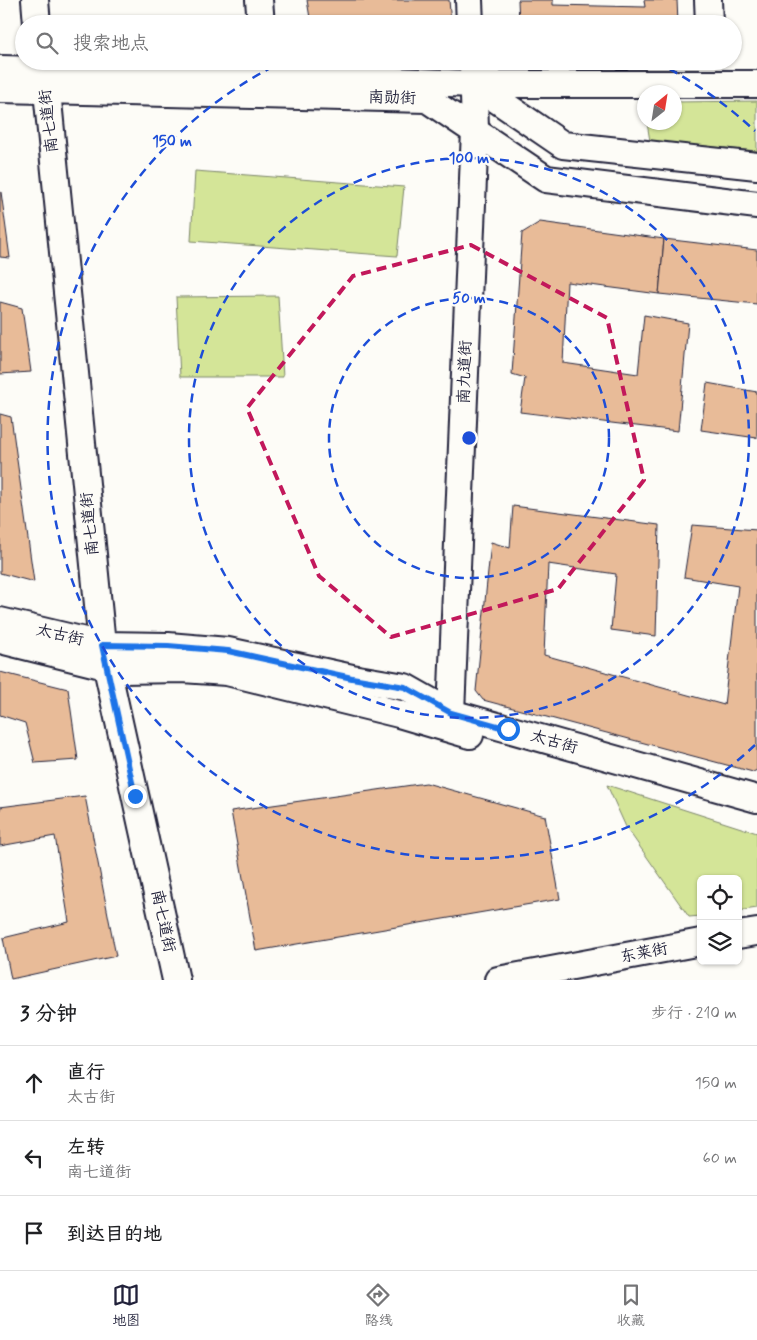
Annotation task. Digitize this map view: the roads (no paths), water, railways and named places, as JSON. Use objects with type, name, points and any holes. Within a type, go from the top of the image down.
[{"type":"main road","points":[[34,0],[36,15]]},
{"type":"main road","points":[[259,0],[260,15]]},
{"type":"main road","points":[[469,0],[470,15]]},
{"type":"main road","points":[[708,0],[709,15]]},
{"type":"main road","name":"南勋街","points":[[0,69],[43,74],[427,99],[546,179],[757,205]]},
{"type":"main road","name":"南勋街","points":[[0,89],[43,74],[192,70]]},
{"type":"main road","name":"南勋街","points":[[349,70],[473,73],[711,73],[757,84]]},
{"type":"main road","points":[[473,73],[563,145],[757,166]]},
{"type":"main road","name":"南九道街","points":[[451,713],[475,130],[473,73]]},
{"type":"main road","name":"南七道街","points":[[43,74],[105,656],[176,980]]},
{"type":"main road","name":"太古街","points":[[0,621],[105,656],[121,670],[182,669],[227,672],[399,714],[757,818]]},
{"type":"main road","name":"太古街","points":[[0,640],[105,656],[168,646],[228,651],[352,678],[405,687],[451,713],[757,799]]},
{"type":"main road","points":[[742,934],[757,932]]},
{"type":"main road","name":"东莱街","points":[[498,980],[697,943]]}]
